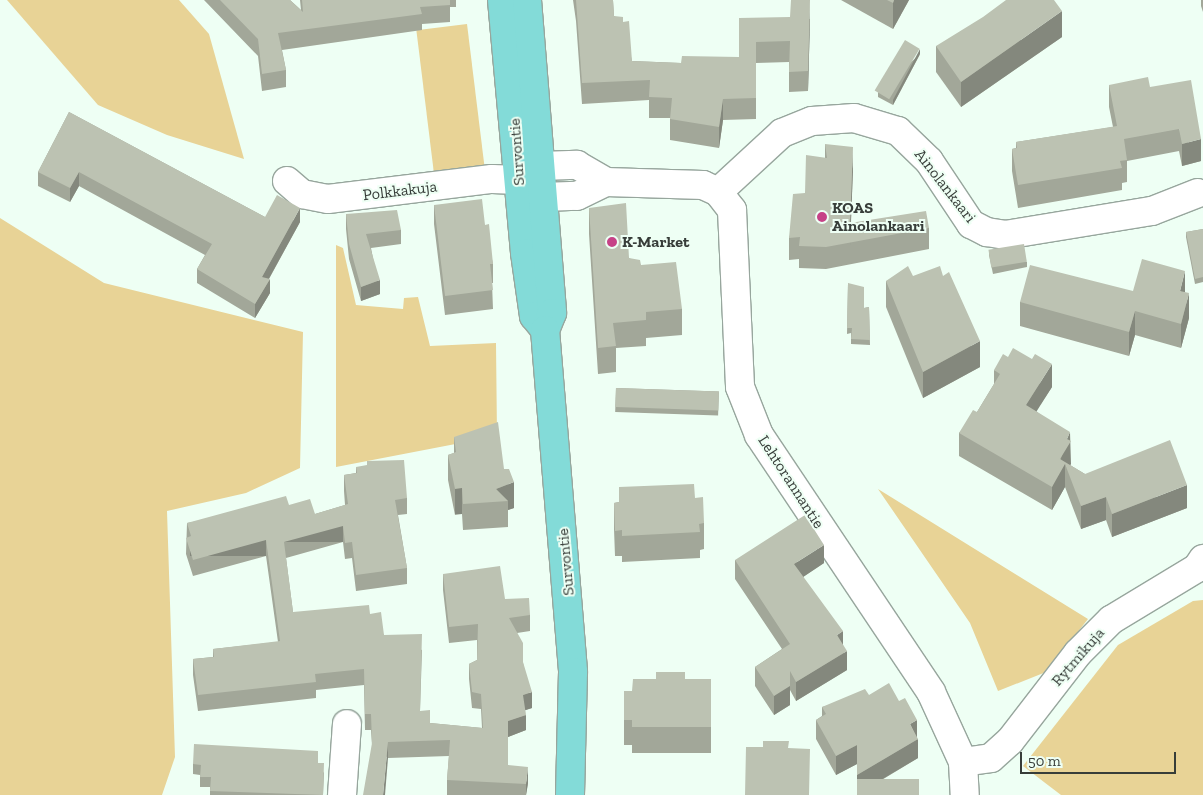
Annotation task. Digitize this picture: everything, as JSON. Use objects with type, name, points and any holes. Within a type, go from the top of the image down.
[{"type":"main road","name":"Survontie","points":[[502,0],[530,173]]},
{"type":"main road","name":"Survontie","points":[[527,0],[534,316],[545,330]]},
{"type":"main road","name":"Survontie","points":[[543,197],[552,313],[545,330],[572,662],[570,795]]},
{"type":"street","name":"Ainolankaari","points":[[718,192],[782,133],[812,120],[854,118],[898,131],[929,161],[971,224],[987,232],[1005,235],[1152,211],[1198,193]]},
{"type":"street","points":[[606,182],[577,196],[543,197],[530,173],[577,166],[606,182],[703,185],[718,192]]},
{"type":"street","name":"Polkkakuja","points":[[287,180],[302,194],[328,199],[492,180],[530,173]]},
{"type":"street","name":"Lehtorannantie","points":[[718,192],[732,210],[736,229],[740,387],[759,435],[931,692],[963,762],[965,795]]},
{"type":"street","name":"Rytmikuja","points":[[963,762],[991,758],[1010,741],[1078,652],[1111,620],[1197,568],[1203,558]]},
{"type":"street","points":[[342,795],[347,724]]},
{"type":"shaded area","points":[[7,0],[179,0],[209,34],[244,159],[167,135],[98,105]]},
{"type":"shaded area","points":[[467,24],[485,167],[434,173],[416,30]]},
{"type":"shaded area","points":[[0,218],[104,283],[303,332],[300,468],[246,493],[167,511],[175,757],[162,795],[0,795]]},
{"type":"shaded area","points":[[336,245],[343,248],[356,305],[403,309],[404,298],[418,297],[430,346],[496,343],[497,436],[336,467]]},
{"type":"shaded area","points":[[878,489],[1088,619],[1046,672],[998,691],[970,623]]},
{"type":"shaded area","points":[[1203,600],[1203,795],[1061,795],[1023,766],[1118,645],[1193,601]]},
{"type":"building","points":[[220,0],[290,0],[303,12],[302,0],[450,0],[450,5],[420,7],[422,14],[278,33],[286,70],[262,74],[258,39]]},
{"type":"building","points":[[576,0],[613,0],[614,16],[623,17],[623,22],[629,21],[632,61],[681,63],[682,56],[739,57],[739,18],[790,17],[791,0],[810,0],[808,71],[789,72],[790,41],[756,42],[756,98],[723,99],[719,127],[670,119],[672,98],[649,97],[650,80],[582,83]]},
{"type":"building","points":[[1006,0],[1054,0],[1062,11],[961,82],[936,46],[983,17]]},
{"type":"building","points":[[905,40],[920,49],[889,99],[875,91]]},
{"type":"building","points":[[1148,77],[1150,87],[1191,80],[1201,139],[1182,144],[1179,129],[1124,139],[1127,160],[1120,161],[1122,168],[1018,185],[1012,149],[1017,148],[1016,142],[1117,126],[1109,85]]},
{"type":"building","points":[[69,112],[265,217],[277,195],[300,208],[262,277],[270,279],[255,304],[197,269],[212,244],[79,172],[70,188],[38,172]]},
{"type":"building","points":[[825,144],[853,147],[850,223],[926,211],[929,228],[826,247],[799,246],[800,237],[789,238],[793,194],[805,193],[806,155],[827,158]]},
{"type":"building","points":[[482,199],[485,225],[489,224],[493,264],[490,264],[493,290],[445,296],[434,205]]},
{"type":"building","points":[[626,203],[629,258],[640,260],[641,265],[676,262],[682,309],[646,312],[646,320],[613,323],[616,346],[598,348],[589,208]]},
{"type":"building","points":[[397,210],[401,230],[366,234],[380,280],[361,287],[349,244],[346,214]]},
{"type":"building","points":[[1203,229],[1203,277],[1195,279],[1186,232]]},
{"type":"building","points":[[1024,244],[1027,262],[991,267],[988,250]]},
{"type":"building","points":[[1142,259],[1185,271],[1180,291],[1189,293],[1181,324],[1135,311],[1129,332],[1020,302],[1030,265],[1133,291]]},
{"type":"building","points":[[908,266],[913,276],[940,266],[943,276],[949,272],[980,341],[923,372],[886,281]]},
{"type":"building","points":[[848,283],[864,287],[864,308],[869,307],[870,340],[851,339],[852,328],[847,328]]},
{"type":"building","points":[[1013,348],[1032,359],[1035,354],[1052,364],[1026,405],[1070,432],[1067,439],[1071,441],[1060,459],[1085,474],[1170,440],[1187,485],[1112,514],[1106,497],[1081,506],[1065,464],[1052,487],[959,433],[973,410],[977,412],[1000,374],[994,370],[1003,354],[1008,357]]},
{"type":"building","points":[[616,388],[719,392],[718,411],[615,407]]},
{"type":"building","points":[[498,422],[504,469],[509,469],[514,482],[496,489],[508,501],[463,504],[462,488],[455,489],[448,455],[456,452],[454,437]]},
{"type":"building","points":[[404,460],[407,498],[395,500],[407,568],[356,575],[352,542],[345,543],[343,526],[284,542],[293,612],[369,605],[370,614],[381,612],[384,635],[422,634],[420,711],[430,710],[430,723],[483,728],[481,694],[472,692],[469,664],[477,660],[478,624],[449,627],[443,574],[500,566],[505,599],[529,598],[530,615],[509,618],[523,643],[523,662],[532,692],[523,695],[526,715],[508,721],[508,765],[528,767],[526,784],[447,780],[450,740],[388,742],[383,795],[363,795],[372,743],[371,714],[365,714],[364,669],[315,674],[316,682],[198,695],[193,659],[214,657],[213,649],[280,641],[266,540],[193,560],[186,538],[191,536],[187,523],[286,496],[289,505],[310,499],[315,514],[348,504],[344,475],[357,473],[356,467],[367,465],[367,461]]},
{"type":"building","points":[[694,484],[695,498],[703,497],[704,523],[699,524],[700,532],[622,536],[622,530],[615,531],[614,503],[619,502],[619,487]]},
{"type":"building","points":[[805,515],[824,545],[794,564],[843,631],[837,635],[847,651],[796,682],[790,671],[790,686],[774,696],[755,667],[790,644],[735,560]]},
{"type":"building","points":[[656,672],[685,672],[685,679],[711,679],[711,727],[632,727],[632,720],[624,720],[624,691],[632,691],[633,679],[656,679]]},
{"type":"building","points":[[889,683],[899,701],[905,698],[917,720],[910,724],[918,739],[857,775],[857,745],[836,756],[816,720],[826,714],[822,707],[865,689],[869,695]]},
{"type":"building","points":[[763,741],[789,741],[788,748],[810,749],[809,795],[745,795],[746,747],[763,747]]},
{"type":"building","points":[[194,744],[318,751],[318,763],[324,763],[323,795],[210,791],[211,777],[200,777],[201,765],[193,764]]},
{"type":"building","points":[[857,779],[919,779],[919,795],[857,795]]},
{"type":"place","name":"KOAS Ainolankaari","points":[[822,217]]},
{"type":"place","name":"K-Market","points":[[612,242]]}]
